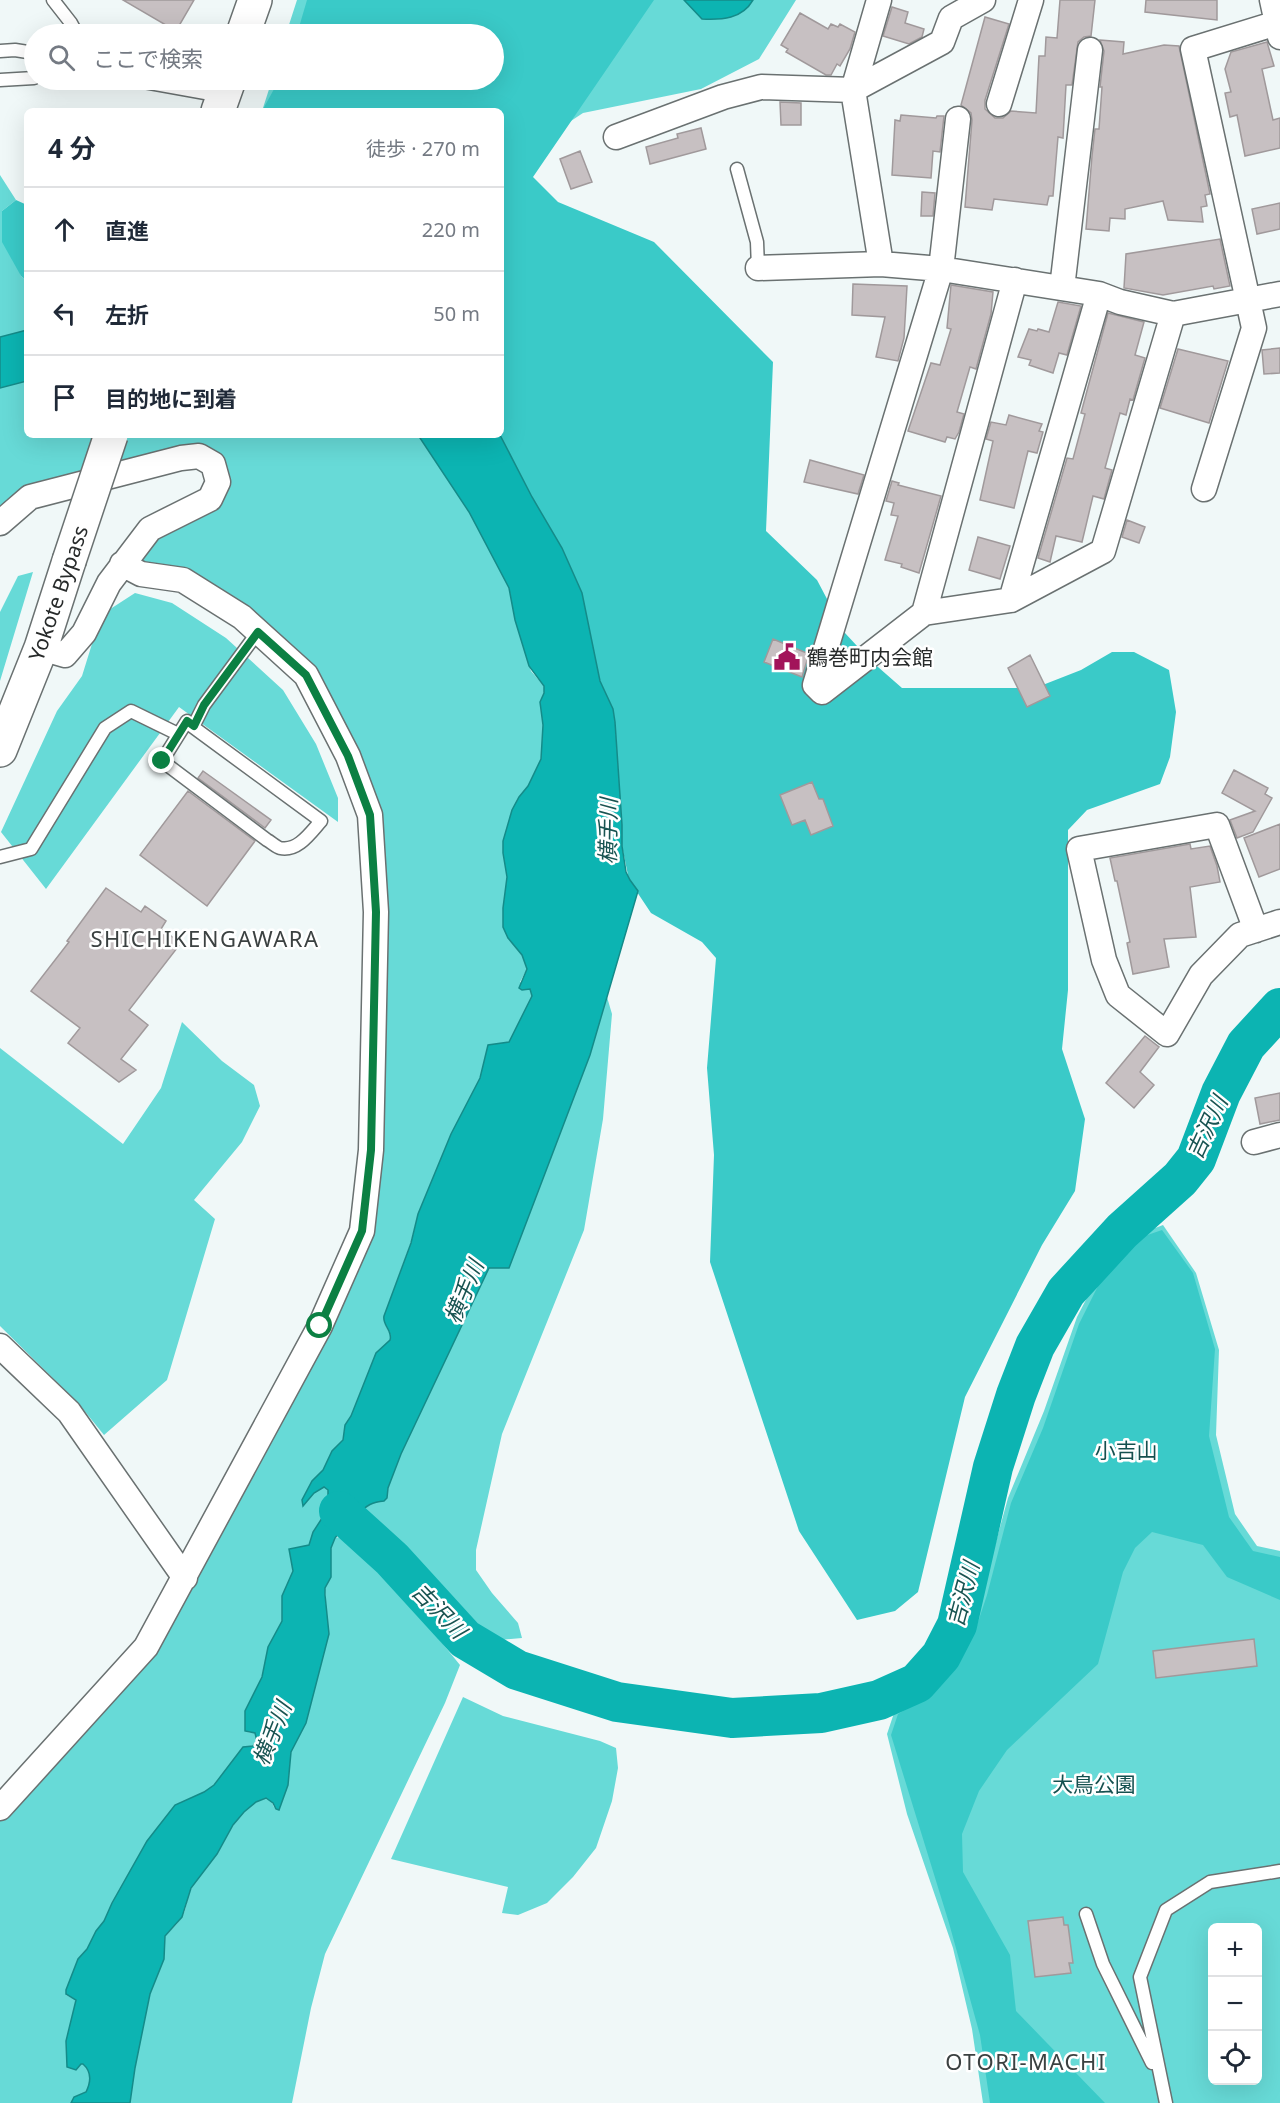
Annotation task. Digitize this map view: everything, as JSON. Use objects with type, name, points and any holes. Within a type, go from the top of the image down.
[{"type":"highway","points":[[247,24],[255,0]]},
{"type":"highway","name":"Yokote Bypass","points":[[0,750],[41,648],[110,438]]},
{"type":"street","points":[[879,0],[853,90],[881,264]]},
{"type":"street","points":[[616,136],[723,97],[761,87],[853,90],[942,42],[951,18],[983,0]]},
{"type":"street","points":[[999,104],[1031,0]]},
{"type":"street","points":[[1204,489],[1254,328],[1193,48],[1278,30],[1272,0]]},
{"type":"street","points":[[1062,288],[1090,50]]},
{"type":"street","points":[[958,119],[941,269],[815,685],[822,692],[924,613],[1011,600],[1103,551],[1173,314]]},
{"type":"street","points":[[758,268],[881,264],[941,269],[1099,294],[1120,302],[1173,314],[1280,294]]},
{"type":"street","points":[[924,613],[1015,280]]},
{"type":"street","points":[[1011,600],[1099,294]]},
{"type":"street","points":[[0,523],[30,497],[181,458],[199,456],[213,464],[218,482],[210,499],[150,529],[109,583],[84,633],[65,655],[41,648]]},
{"type":"street","points":[[0,1808],[146,1647],[320,1326],[362,1231],[371,1150],[376,912],[370,815],[348,756],[306,675],[242,617],[183,580],[141,574],[123,564]]},
{"type":"street","points":[[1256,930],[1217,825],[1079,849],[1104,960],[1118,995],[1167,1034],[1201,975],[1240,936],[1280,922]]},
{"type":"street","points":[[1254,1142],[1280,1136]]},
{"type":"street","points":[[0,1346],[69,1412],[184,1578]]},
{"type":"lane","points":[[53,0],[72,24]]},
{"type":"lane","points":[[0,51],[24,51]]},
{"type":"lane","points":[[0,80],[24,79]]},
{"type":"lane","points":[[189,90],[223,96]]},
{"type":"lane","points":[[737,169],[757,242],[758,268]]},
{"type":"lane","points":[[194,726],[204,705],[258,632]]},
{"type":"lane","points":[[0,857],[31,849],[105,728],[130,711],[178,734]]},
{"type":"lane","points":[[187,721],[321,821],[307,837],[295,846],[280,848],[162,761],[178,734],[187,721]]},
{"type":"lane","points":[[1166,2103],[1140,1977],[1166,1911],[1210,1882],[1280,1871]]},
{"type":"lane","points":[[1086,1914],[1103,1965],[1160,2077]]},
{"type":"green space","points":[[297,0],[796,0],[759,59],[701,89],[583,113],[504,165],[504,108],[263,108],[269,90],[504,90],[504,24],[289,24]]},
{"type":"green space","points":[[307,0],[654,0],[533,177],[558,202],[654,242],[773,362],[766,531],[817,580],[845,633],[870,660],[902,688],[1035,688],[1081,670],[1112,652],[1134,652],[1169,670],[1176,712],[1170,757],[1160,784],[1087,810],[1068,830],[1068,990],[1062,1049],[1085,1119],[1075,1191],[1042,1245],[965,1397],[918,1592],[895,1611],[857,1620],[799,1531],[710,1262],[714,1155],[707,1068],[716,958],[702,942],[651,913],[629,880],[622,846],[613,709],[600,681],[582,593],[562,548],[502,438],[504,438],[504,108],[264,108],[274,90],[504,90],[504,24],[300,24]]},
{"type":"green space","points":[[0,175],[16,200],[2,211],[21,276],[24,278],[24,331],[0,337]]},
{"type":"green space","points":[[16,200],[24,204],[24,278],[2,242],[2,211]]},
{"type":"green space","points":[[24,382],[24,438],[420,438],[469,512],[509,588],[515,620],[531,671],[544,686],[540,702],[543,725],[541,759],[528,786],[519,797],[503,841],[507,877],[503,908],[508,938],[522,955],[527,969],[520,982],[530,989],[532,996],[509,1042],[488,1045],[480,1078],[451,1134],[418,1214],[411,1242],[384,1316],[391,1336],[390,1341],[376,1353],[351,1416],[345,1425],[343,1440],[332,1451],[323,1470],[312,1481],[302,1500],[324,1487],[328,1490],[328,1509],[313,1532],[309,1545],[289,1549],[293,1571],[282,1596],[282,1621],[268,1647],[262,1677],[245,1711],[247,1732],[255,1733],[257,1741],[253,1746],[243,1747],[214,1785],[156,1831],[147,1841],[104,1921],[78,1959],[66,1990],[66,1995],[76,2000],[66,2041],[67,2067],[76,2070],[83,2064],[88,2070],[90,2081],[86,2092],[74,2097],[71,2103],[0,2103],[0,1808],[146,1647],[362,1231],[370,815],[306,675],[242,617],[122,564],[210,499],[213,464],[30,497],[0,523],[0,388]]},
{"type":"green space","points":[[33,572],[0,681],[0,612],[18,576]]},
{"type":"green space","points":[[135,593],[172,603],[226,638],[283,690],[316,744],[338,798],[338,822],[179,707],[46,889],[1,832],[57,711],[82,676],[101,615]]},
{"type":"green space","points":[[607,997],[612,1014],[603,1119],[584,1230],[502,1434],[476,1550],[476,1570],[518,1623],[522,1638],[500,1640],[476,1629],[441,1602],[426,1574],[399,1558],[378,1534],[367,1531],[359,1514],[372,1502],[384,1501],[387,1498],[388,1488],[401,1454],[489,1268],[509,1267],[590,1055]]},
{"type":"green space","points":[[182,1022],[222,1061],[254,1085],[260,1106],[242,1142],[194,1200],[215,1219],[167,1380],[104,1435],[78,1403],[0,1326],[0,1048],[123,1144],[161,1088]]},
{"type":"green space","name":"大鳥公園","points":[[1163,1225],[1196,1273],[1219,1350],[1216,1435],[1235,1514],[1257,1546],[1280,1551],[1280,2103],[983,2103],[972,2029],[953,1948],[907,1814],[887,1734],[894,1713],[932,1687],[972,1629],[1008,1498],[1044,1411],[1077,1317],[1103,1267],[1132,1237]]},
{"type":"green space","name":"小吉山","points":[[1162,1230],[1193,1273],[1215,1349],[1209,1436],[1229,1517],[1253,1551],[1280,1557],[1280,1600],[1227,1577],[1203,1545],[1152,1532],[1135,1548],[1123,1572],[1098,1664],[1007,1750],[979,1791],[962,1834],[963,1872],[1010,1955],[1016,2011],[1105,2103],[990,2103],[980,2035],[949,1923],[891,1735],[898,1714],[935,1692],[974,1634],[987,1595],[1011,1503],[1043,1428],[1079,1324],[1105,1272],[1133,1240]]},
{"type":"green space","points":[[347,1536],[364,1544],[392,1568],[416,1600],[433,1632],[460,1665],[445,1703],[325,1954],[311,2008],[292,2103],[130,2103],[150,1994],[164,1959],[165,1936],[181,1918],[194,1885],[245,1809],[262,1799],[271,1800],[274,1807],[279,1809],[288,1785],[291,1752],[306,1723],[326,1605],[325,1588],[331,1577],[331,1548],[334,1538]]},
{"type":"green space","points":[[463,1697],[503,1716],[600,1741],[616,1748],[618,1768],[612,1801],[596,1848],[573,1877],[547,1903],[518,1915],[502,1913],[508,1887],[391,1859]]},
{"type":"water","points":[[684,0],[753,0],[737,15],[702,19]]},
{"type":"water","points":[[24,331],[24,382],[0,388],[0,337]]},
{"type":"water","name":"横手川","points":[[420,438],[502,438],[562,548],[582,593],[600,681],[613,709],[622,846],[626,872],[638,891],[590,1055],[509,1268],[489,1268],[401,1454],[388,1488],[387,1498],[364,1508],[359,1514],[361,1522],[353,1527],[345,1525],[331,1548],[331,1577],[325,1588],[329,1634],[306,1723],[291,1752],[288,1785],[279,1810],[266,1798],[256,1802],[244,1812],[233,1825],[217,1854],[191,1888],[182,1917],[165,1936],[164,1959],[150,1994],[130,2103],[71,2103],[74,2097],[86,2092],[90,2081],[88,2070],[83,2064],[76,2070],[67,2067],[66,2041],[76,2000],[66,1994],[66,1990],[78,1959],[104,1921],[147,1841],[175,1805],[214,1785],[243,1747],[253,1746],[257,1741],[255,1733],[245,1731],[245,1711],[262,1677],[268,1647],[282,1621],[282,1596],[293,1571],[289,1549],[309,1545],[313,1532],[328,1509],[328,1490],[324,1487],[314,1493],[303,1506],[302,1500],[312,1481],[323,1470],[332,1451],[343,1440],[345,1425],[351,1416],[376,1353],[390,1340],[384,1316],[411,1243],[418,1214],[451,1134],[480,1078],[488,1045],[509,1042],[532,996],[530,989],[519,988],[527,969],[522,955],[508,938],[503,927],[507,877],[503,841],[512,810],[528,786],[541,759],[543,725],[540,702],[544,686],[529,666],[515,620],[509,588],[469,512]]},
{"type":"building","points":[[123,0],[194,0],[180,24],[164,24]]},
{"type":"building","points":[[1060,0],[1095,0],[1091,36],[1084,37],[1078,42],[1072,85],[1066,85],[1063,138],[1058,137],[1053,196],[1049,196],[1047,205],[994,199],[992,210],[965,207],[972,120],[971,113],[961,105],[985,17],[1009,24],[985,100],[985,109],[995,118],[1003,118],[1011,111],[1036,113],[1039,56],[1045,56],[1046,37],[1057,38]]},
{"type":"building","points":[[1146,0],[1217,0],[1217,20],[1145,12]]},
{"type":"building","points":[[892,7],[908,12],[905,23],[924,29],[922,37],[909,44],[883,36]]},
{"type":"building","points":[[800,13],[828,29],[831,24],[838,27],[840,24],[855,32],[850,49],[840,66],[837,64],[831,75],[826,75],[786,52],[788,49],[781,45]]},
{"type":"building","points":[[1100,40],[1124,42],[1123,54],[1164,45],[1179,46],[1210,194],[1205,195],[1207,206],[1201,207],[1203,222],[1168,220],[1163,201],[1125,209],[1125,219],[1110,218],[1109,231],[1086,229],[1095,129],[1099,129],[1104,51]]},
{"type":"building","points":[[1267,42],[1274,66],[1262,69],[1273,120],[1280,118],[1280,148],[1245,156],[1237,115],[1230,117],[1225,93],[1231,92],[1225,69],[1231,52]]},
{"type":"building","points":[[780,102],[801,103],[801,125],[781,125]]},
{"type":"building","points":[[901,115],[936,118],[944,116],[940,152],[933,151],[931,178],[892,175],[895,120],[900,121]]},
{"type":"building","points":[[701,128],[706,149],[650,164],[646,147],[678,138],[677,134]]},
{"type":"building","points":[[580,151],[592,182],[571,189],[560,159]]},
{"type":"building","points":[[922,192],[935,193],[933,216],[921,216]]},
{"type":"building","points":[[1280,203],[1280,229],[1257,234],[1252,209]]},
{"type":"building","points":[[1220,239],[1230,286],[1214,289],[1213,286],[1163,295],[1124,288],[1126,254]]},
{"type":"building","points":[[853,284],[907,286],[904,338],[898,361],[876,357],[885,317],[852,315]]},
{"type":"building","points":[[951,285],[993,292],[991,314],[976,369],[970,367],[957,412],[964,414],[959,432],[955,439],[947,437],[945,442],[908,431],[931,363],[940,365],[951,329],[947,328]]},
{"type":"building","points":[[1058,302],[1081,306],[1067,355],[1059,353],[1053,373],[1029,365],[1031,360],[1018,357],[1029,329],[1049,332]]},
{"type":"building","points":[[1108,313],[1144,322],[1135,355],[1145,358],[1133,400],[1130,399],[1126,415],[1120,413],[1105,468],[1112,470],[1104,499],[1093,496],[1082,542],[1056,536],[1050,562],[1038,558],[1067,458],[1073,459],[1085,414],[1081,413]]},
{"type":"building","points":[[1280,348],[1280,373],[1264,374],[1262,350]]},
{"type":"building","points":[[1178,349],[1228,361],[1209,423],[1160,408]]},
{"type":"building","points":[[1009,415],[1042,424],[1039,431],[1043,432],[1037,453],[1028,451],[1014,508],[980,500],[993,441],[986,439],[991,422],[1006,425]]},
{"type":"building","points":[[810,460],[864,475],[858,494],[804,482]]},
{"type":"building","points":[[892,481],[899,483],[898,485],[941,496],[919,573],[901,567],[902,564],[885,560],[898,516],[891,515],[894,503],[886,501]]},
{"type":"building","points":[[1127,520],[1145,527],[1139,543],[1122,537]]},
{"type":"building","points":[[978,537],[1010,546],[1000,579],[969,570]]},
{"type":"building","name":"鶴巻町内会館","points":[[773,639],[809,654],[802,677],[764,662]]},
{"type":"building","points":[[1030,655],[1050,696],[1027,707],[1008,668]]},
{"type":"building","points":[[1234,770],[1268,788],[1265,794],[1272,798],[1253,832],[1237,838],[1230,820],[1255,811],[1222,793]]},
{"type":"building","points":[[203,771],[271,820],[265,828],[198,778]]},
{"type":"building","points":[[812,782],[819,799],[823,799],[833,826],[811,835],[805,820],[792,825],[780,795]]},
{"type":"building","points":[[188,791],[255,841],[207,906],[140,855]]},
{"type":"building","points":[[1280,824],[1280,869],[1259,877],[1244,838]]},
{"type":"building","points":[[1190,844],[1191,849],[1210,846],[1220,882],[1190,887],[1196,937],[1164,939],[1169,967],[1133,974],[1127,943],[1130,942],[1110,858]]},
{"type":"building","points":[[106,888],[141,912],[145,906],[166,921],[161,929],[181,943],[129,1010],[148,1025],[121,1059],[136,1070],[119,1082],[68,1043],[80,1028],[31,991],[69,942],[67,941]]},
{"type":"building","points":[[1145,1036],[1159,1047],[1140,1072],[1154,1085],[1134,1108],[1106,1083]]},
{"type":"building","points":[[1280,1093],[1280,1120],[1260,1124],[1255,1098]]},
{"type":"building","points":[[1254,1639],[1257,1666],[1156,1678],[1153,1651]]},
{"type":"building","points":[[1063,1917],[1064,1925],[1068,1925],[1073,1963],[1069,1963],[1071,1973],[1035,1977],[1028,1921]]},
{"type":"waterway","name":"吉沢川","points":[[339,1511],[392,1559],[465,1639],[517,1670],[617,1702],[732,1718],[821,1713],[879,1700],[917,1683],[941,1656],[957,1625],[993,1467],[1016,1395],[1035,1346],[1066,1292],[1122,1231],[1180,1179],[1196,1159],[1221,1093],[1246,1045],[1280,1008]]},
{"type":"place","name":"鶴巻町内会館","points":[[787,657]]},
{"type":"district","name":"SHICHIKENGAWARA","points":[[205,938]]},
{"type":"district","name":"OTORI-MACHI","points":[[1026,2061]]},
{"type":"route","points":[[162,761],[187,721],[194,726],[204,705],[258,632],[306,675],[348,756],[370,815],[376,912],[371,1150],[362,1231],[320,1326]]}]
